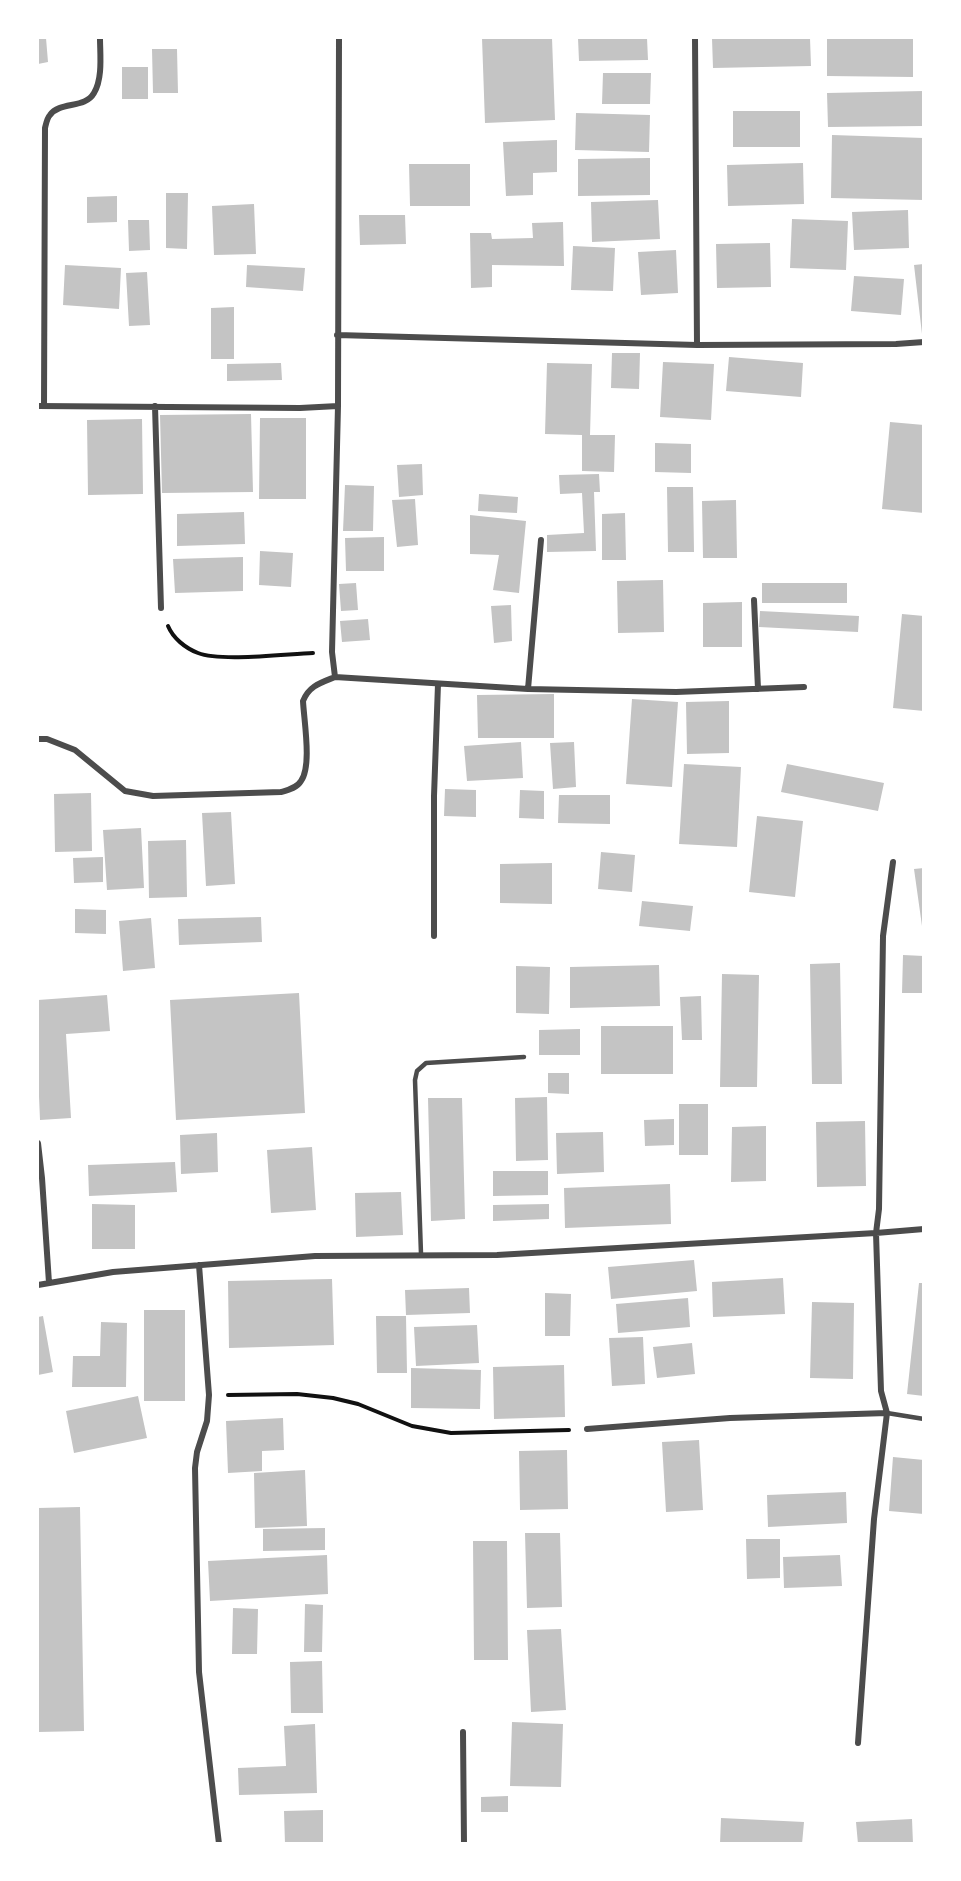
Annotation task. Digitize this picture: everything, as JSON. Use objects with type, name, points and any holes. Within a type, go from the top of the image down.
[{"type":"street","points":[[100,38],[100,72],[94,95],[86,101],[59,108],[49,115],[45,128],[41,406],[300,408],[338,406]]},
{"type":"street","points":[[335,677],[332,652],[338,406],[339,38]]},
{"type":"street","points":[[695,38],[697,345]]},
{"type":"street","points":[[338,335],[697,345],[924,342]]},
{"type":"street","points":[[155,406],[161,608]]},
{"type":"street","points":[[528,689],[541,540]]},
{"type":"street","points":[[754,600],[758,689]]},
{"type":"street","points":[[38,739],[47,739],[75,750],[125,791],[153,796],[281,792],[301,783],[306,768],[303,701],[307,692],[315,685],[335,677],[528,689],[676,692],[804,687]]},
{"type":"street","points":[[434,936],[434,796],[438,684]]},
{"type":"street","points":[[858,1743],[874,1520],[887,1413],[881,1391],[876,1233],[879,1209],[883,936],[893,862]]},
{"type":"street","points":[[38,1143],[49,1283]]},
{"type":"street","points":[[38,1285],[113,1272],[315,1256],[497,1255],[924,1229]]},
{"type":"street","points":[[199,1265],[209,1395],[207,1421],[197,1452],[195,1468],[199,1660],[219,1844]]},
{"type":"street","points":[[587,1429],[730,1418],[887,1413]]},
{"type":"street","points":[[463,1732],[464,1844]]},
{"type":"lane","points":[[421,1254],[415,1080],[417,1071],[426,1064],[524,1057]]},
{"type":"lane","points":[[887,1413],[924,1419]]},
{"type":"path","points":[[161,608],[169,630],[181,644],[199,653],[218,656],[332,652]]},
{"type":"path","points":[[209,1395],[297,1394],[333,1398],[358,1404],[412,1425],[451,1432],[587,1429]]},
{"type":"building","points":[[38,38],[46,38],[48,62],[38,64]]},
{"type":"building","points":[[482,38],[552,38],[555,120],[485,123]]},
{"type":"building","points":[[578,38],[647,38],[648,60],[579,61]]},
{"type":"building","points":[[712,38],[810,38],[811,66],[713,68]]},
{"type":"building","points":[[827,38],[913,39],[913,77],[827,76]]},
{"type":"building","points":[[152,49],[177,49],[178,93],[153,93]]},
{"type":"building","points":[[122,67],[148,67],[148,99],[122,99]]},
{"type":"building","points":[[603,73],[651,73],[650,104],[602,104]]},
{"type":"building","points":[[924,91],[924,126],[828,127],[827,93]]},
{"type":"building","points":[[733,111],[800,111],[800,147],[733,147]]},
{"type":"building","points":[[576,113],[650,115],[649,152],[575,150]]},
{"type":"building","points":[[832,135],[924,138],[924,200],[831,198]]},
{"type":"building","points":[[557,140],[557,172],[533,173],[533,195],[506,196],[503,142]]},
{"type":"building","points":[[650,158],[650,195],[578,196],[578,159]]},
{"type":"building","points":[[803,163],[804,204],[728,206],[727,165]]},
{"type":"building","points":[[409,164],[470,164],[470,206],[410,206]]},
{"type":"building","points":[[166,193],[188,193],[187,249],[166,248]]},
{"type":"building","points":[[117,196],[117,222],[87,223],[87,197]]},
{"type":"building","points":[[658,200],[660,239],[592,242],[591,202]]},
{"type":"building","points":[[254,204],[256,254],[214,255],[212,206]]},
{"type":"building","points":[[908,210],[909,248],[854,250],[852,212]]},
{"type":"building","points":[[359,215],[405,215],[406,244],[360,245]]},
{"type":"building","points":[[792,219],[848,221],[846,270],[790,268]]},
{"type":"building","points":[[128,220],[149,220],[150,250],[129,251]]},
{"type":"building","points":[[563,222],[564,266],[492,265],[492,287],[471,288],[470,233],[491,233],[492,239],[533,238],[532,223]]},
{"type":"building","points":[[770,243],[771,287],[717,288],[716,244]]},
{"type":"building","points":[[573,246],[615,248],[613,291],[571,290]]},
{"type":"building","points":[[676,250],[678,293],[641,295],[638,252]]},
{"type":"building","points":[[924,264],[924,334],[922,334],[914,265]]},
{"type":"building","points":[[65,265],[121,268],[119,309],[63,305]]},
{"type":"building","points":[[247,265],[305,268],[303,291],[246,287]]},
{"type":"building","points":[[147,272],[150,325],[129,326],[126,273]]},
{"type":"building","points":[[854,276],[904,279],[901,315],[851,311]]},
{"type":"building","points":[[234,307],[234,359],[211,359],[211,308]]},
{"type":"building","points":[[612,353],[640,353],[639,389],[611,388]]},
{"type":"building","points":[[729,357],[803,363],[801,397],[726,391]]},
{"type":"building","points":[[663,362],[714,364],[711,420],[660,417]]},
{"type":"building","points":[[281,363],[282,380],[227,381],[227,364]]},
{"type":"building","points":[[547,363],[592,364],[590,435],[615,435],[614,472],[582,471],[582,435],[545,434]]},
{"type":"building","points":[[251,414],[253,492],[162,493],[160,415]]},
{"type":"building","points":[[260,418],[306,418],[306,499],[259,499]]},
{"type":"building","points":[[142,419],[143,494],[88,495],[87,420]]},
{"type":"building","points":[[890,422],[924,425],[924,513],[882,509]]},
{"type":"building","points":[[655,443],[691,444],[691,473],[655,472]]},
{"type":"building","points":[[422,464],[423,495],[399,497],[397,465]]},
{"type":"building","points":[[599,474],[600,492],[594,492],[596,551],[547,552],[547,535],[584,533],[582,493],[560,494],[559,475]]},
{"type":"building","points":[[345,485],[374,486],[373,531],[343,531]]},
{"type":"building","points":[[667,487],[693,487],[694,552],[668,552]]},
{"type":"building","points":[[479,494],[518,497],[517,513],[478,511]]},
{"type":"building","points":[[415,499],[418,545],[397,547],[392,500]]},
{"type":"building","points":[[736,500],[737,558],[703,558],[702,501]]},
{"type":"building","points":[[244,512],[245,544],[177,546],[177,514]]},
{"type":"building","points":[[625,513],[626,560],[602,560],[602,514]]},
{"type":"building","points":[[470,515],[526,521],[519,593],[493,590],[499,555],[470,554]]},
{"type":"building","points":[[384,537],[384,571],[346,571],[345,538]]},
{"type":"building","points":[[260,551],[293,553],[291,587],[259,585]]},
{"type":"building","points":[[243,557],[243,591],[175,593],[173,559]]},
{"type":"building","points":[[663,580],[664,632],[618,633],[617,581]]},
{"type":"building","points":[[356,583],[358,610],[341,611],[339,584]]},
{"type":"building","points":[[762,583],[847,583],[847,603],[762,603]]},
{"type":"building","points":[[742,602],[742,647],[703,647],[703,603]]},
{"type":"building","points":[[511,605],[512,641],[494,643],[491,606]]},
{"type":"building","points":[[760,611],[859,616],[858,632],[759,627]]},
{"type":"building","points":[[902,614],[924,616],[924,711],[893,708]]},
{"type":"building","points":[[368,619],[370,640],[342,642],[340,621]]},
{"type":"building","points":[[554,694],[554,738],[478,738],[477,695]]},
{"type":"building","points":[[632,699],[678,702],[672,787],[626,784]]},
{"type":"building","points":[[729,701],[729,753],[687,754],[686,702]]},
{"type":"building","points":[[521,742],[523,778],[467,781],[464,746]]},
{"type":"building","points":[[574,742],[576,787],[553,789],[550,743]]},
{"type":"building","points":[[684,764],[741,767],[737,847],[679,844]]},
{"type":"building","points":[[787,764],[884,783],[878,811],[781,792]]},
{"type":"building","points":[[445,789],[476,790],[476,817],[444,816]]},
{"type":"building","points":[[520,790],[544,791],[544,819],[519,818]]},
{"type":"building","points":[[91,793],[92,851],[55,852],[54,794]]},
{"type":"building","points":[[559,795],[610,795],[610,824],[558,823]]},
{"type":"building","points":[[231,812],[235,884],[206,886],[202,813]]},
{"type":"building","points":[[757,816],[803,821],[795,897],[749,892]]},
{"type":"building","points":[[141,828],[144,888],[107,890],[103,830]]},
{"type":"building","points":[[186,840],[187,897],[149,898],[148,841]]},
{"type":"building","points":[[601,852],[635,855],[632,892],[598,889]]},
{"type":"building","points":[[103,857],[103,882],[74,883],[73,858]]},
{"type":"building","points":[[552,863],[552,904],[500,903],[500,864]]},
{"type":"building","points":[[924,868],[924,926],[922,926],[914,869]]},
{"type":"building","points":[[642,901],[693,906],[690,931],[639,926]]},
{"type":"building","points":[[75,909],[106,910],[106,934],[75,933]]},
{"type":"building","points":[[261,917],[262,942],[179,945],[178,919]]},
{"type":"building","points":[[151,918],[155,968],[123,971],[119,921]]},
{"type":"building","points":[[903,955],[924,956],[924,993],[902,993]]},
{"type":"building","points":[[840,963],[842,1084],[812,1084],[810,964]]},
{"type":"building","points":[[659,965],[660,1006],[570,1008],[570,967]]},
{"type":"building","points":[[516,966],[550,967],[549,1014],[516,1013]]},
{"type":"building","points":[[722,974],[759,975],[757,1087],[720,1087]]},
{"type":"building","points":[[299,993],[305,1113],[176,1120],[170,1000]]},
{"type":"building","points":[[107,995],[110,1031],[66,1034],[71,1118],[40,1120],[38,1000]]},
{"type":"building","points":[[701,996],[702,1040],[682,1040],[680,997]]},
{"type":"building","points":[[601,1026],[673,1026],[673,1074],[601,1074]]},
{"type":"building","points":[[580,1029],[580,1055],[539,1055],[539,1030]]},
{"type":"building","points":[[548,1073],[569,1073],[569,1094],[548,1093]]},
{"type":"building","points":[[547,1097],[548,1160],[516,1161],[515,1098]]},
{"type":"building","points":[[428,1098],[462,1098],[465,1219],[431,1221]]},
{"type":"building","points":[[679,1104],[708,1104],[708,1155],[679,1155]]},
{"type":"building","points":[[674,1119],[674,1145],[645,1146],[644,1120]]},
{"type":"building","points":[[865,1121],[866,1186],[817,1187],[816,1122]]},
{"type":"building","points":[[766,1126],[766,1181],[731,1182],[732,1127]]},
{"type":"building","points":[[603,1132],[604,1172],[557,1174],[556,1133]]},
{"type":"building","points":[[217,1133],[218,1172],[181,1174],[180,1135]]},
{"type":"building","points":[[312,1147],[316,1210],[271,1213],[267,1150]]},
{"type":"building","points":[[175,1162],[177,1192],[89,1196],[88,1165]]},
{"type":"building","points":[[493,1171],[548,1171],[548,1195],[493,1196]]},
{"type":"building","points":[[670,1184],[671,1224],[565,1228],[564,1188]]},
{"type":"building","points":[[401,1192],[403,1235],[356,1237],[355,1193]]},
{"type":"building","points":[[92,1204],[135,1205],[135,1249],[92,1249]]},
{"type":"building","points":[[549,1204],[549,1219],[493,1221],[493,1205]]},
{"type":"building","points":[[694,1260],[697,1291],[611,1299],[608,1267]]},
{"type":"building","points":[[783,1278],[785,1314],[713,1317],[712,1282]]},
{"type":"building","points":[[332,1279],[334,1345],[229,1348],[228,1281]]},
{"type":"building","points":[[919,1283],[924,1283],[924,1396],[907,1394]]},
{"type":"building","points":[[469,1288],[470,1313],[406,1315],[405,1290]]},
{"type":"building","points":[[545,1293],[571,1294],[570,1336],[545,1336]]},
{"type":"building","points":[[688,1298],[690,1327],[618,1333],[616,1304]]},
{"type":"building","points":[[812,1302],[854,1303],[853,1379],[810,1378]]},
{"type":"building","points":[[144,1310],[185,1310],[185,1401],[144,1401]]},
{"type":"building","points":[[43,1316],[53,1372],[38,1375],[38,1317]]},
{"type":"building","points":[[376,1316],[406,1316],[407,1373],[377,1373]]},
{"type":"building","points":[[101,1322],[127,1323],[126,1387],[72,1387],[73,1356],[100,1356]]},
{"type":"building","points":[[477,1325],[479,1363],[416,1366],[414,1327]]},
{"type":"building","points":[[643,1337],[645,1384],[612,1386],[609,1338]]},
{"type":"building","points":[[692,1343],[695,1374],[657,1378],[653,1347]]},
{"type":"building","points":[[564,1365],[565,1417],[494,1419],[493,1367]]},
{"type":"building","points":[[411,1368],[481,1370],[480,1409],[411,1408]]},
{"type":"building","points":[[138,1396],[147,1438],[74,1453],[66,1411]]},
{"type":"building","points":[[283,1418],[284,1450],[262,1451],[262,1471],[228,1473],[226,1421]]},
{"type":"building","points":[[699,1440],[703,1510],[666,1512],[662,1442]]},
{"type":"building","points":[[567,1450],[568,1509],[520,1510],[519,1451]]},
{"type":"building","points":[[893,1457],[924,1460],[924,1514],[889,1511]]},
{"type":"building","points":[[305,1470],[307,1526],[255,1528],[254,1473]]},
{"type":"building","points":[[846,1492],[847,1523],[768,1527],[767,1495]]},
{"type":"building","points":[[80,1507],[84,1731],[38,1732],[38,1508]]},
{"type":"building","points":[[325,1528],[325,1550],[263,1551],[263,1529]]},
{"type":"building","points":[[525,1533],[560,1533],[562,1607],[527,1608]]},
{"type":"building","points":[[746,1539],[780,1539],[780,1578],[747,1579]]},
{"type":"building","points":[[473,1541],[507,1541],[508,1660],[474,1660]]},
{"type":"building","points":[[327,1555],[328,1594],[210,1601],[208,1561]]},
{"type":"building","points":[[840,1555],[842,1586],[784,1588],[783,1557]]},
{"type":"building","points":[[305,1604],[323,1605],[322,1652],[304,1652]]},
{"type":"building","points":[[233,1608],[258,1609],[257,1654],[232,1654]]},
{"type":"building","points":[[561,1629],[566,1710],[531,1712],[527,1630]]},
{"type":"building","points":[[322,1661],[323,1713],[291,1713],[290,1662]]},
{"type":"building","points":[[512,1722],[563,1724],[561,1787],[510,1786]]},
{"type":"building","points":[[315,1724],[317,1793],[239,1795],[238,1768],[286,1766],[284,1726]]},
{"type":"building","points":[[508,1796],[508,1812],[481,1812],[481,1797]]},
{"type":"building","points":[[323,1810],[323,1843],[285,1844],[284,1811]]},
{"type":"building","points":[[721,1818],[804,1822],[802,1844],[720,1844]]},
{"type":"building","points":[[912,1819],[913,1844],[858,1844],[856,1822]]}]
